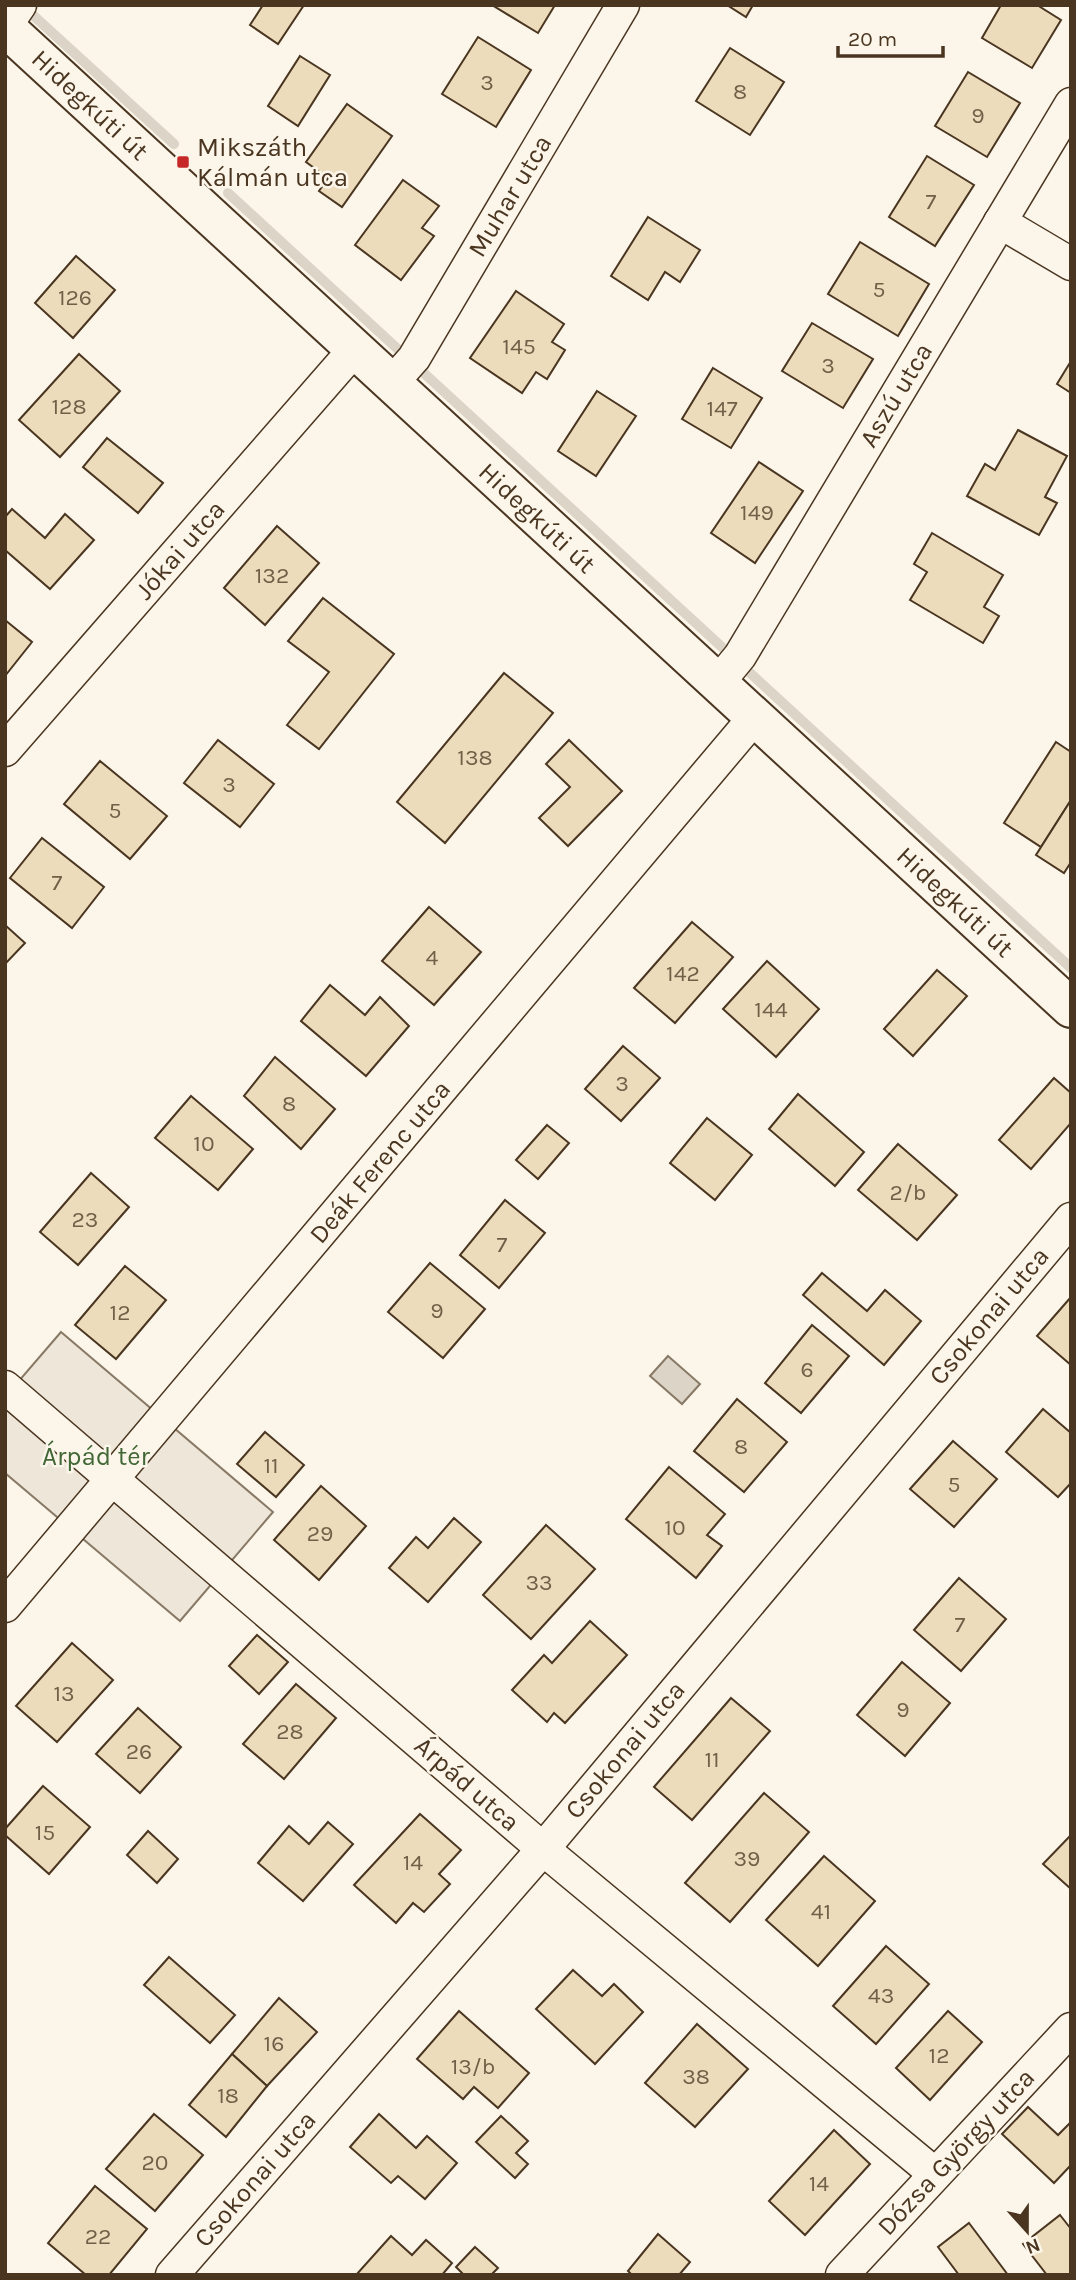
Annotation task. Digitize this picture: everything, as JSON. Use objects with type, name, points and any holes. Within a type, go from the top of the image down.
[{"type":"main road","name":"Hidegkúti út","points":[[11,18],[354,350],[402,371],[728,671],[754,718],[1071,1008]]},
{"type":"street","name":"Muhar utca","points":[[402,371],[623,5]]},
{"type":"street","name":"Aszú utca","points":[[728,671],[1071,104]]},
{"type":"street","points":[[999,222],[1071,264]]},
{"type":"street","name":"Jókai utca","points":[[5,750],[354,350]]},
{"type":"street","name":"Deák Ferenc utca","points":[[5,1606],[754,718]]},
{"type":"street","name":"Csokonai utca","points":[[172,2275],[542,1849],[1071,1219]]},
{"type":"street","name":"Árpád utca","points":[[5,1387],[542,1849],[935,2174]]},
{"type":"street","name":"Dózsa György utca","points":[[842,2275],[1071,2029]]},
{"type":"green space","name":"Árpád tér","points":[[61,1332],[273,1512],[180,1621],[5,1473],[5,1397]]},
{"type":"shaded area","points":[[668,1356],[700,1384],[682,1404],[650,1376]]},
{"type":"building","points":[[263,5],[304,5],[278,44],[250,25]]},
{"type":"building","points":[[492,5],[555,5],[538,33]]},
{"type":"building","points":[[727,5],[753,5],[746,17]]},
{"type":"building","points":[[1001,5],[1037,5],[1061,20],[1032,68],[982,38]]},
{"type":"building","points":[[478,37],[531,70],[496,127],[442,94]]},
{"type":"building","points":[[730,48],[784,82],[750,135],[696,101]]},
{"type":"building","points":[[300,56],[330,75],[298,126],[268,106]]},
{"type":"building","points":[[968,72],[1020,103],[987,157],[935,126]]},
{"type":"building","points":[[347,104],[392,136],[342,207],[319,191],[328,178],[306,162]]},
{"type":"building","points":[[927,156],[974,185],[935,246],[889,217]]},
{"type":"building","points":[[403,180],[439,206],[422,228],[434,236],[401,280],[355,245]]},
{"type":"building","points":[[648,217],[700,250],[680,282],[665,272],[648,300],[611,276]]},
{"type":"building","points":[[860,242],[929,284],[898,336],[828,294]]},
{"type":"building","points":[[76,256],[115,290],[73,338],[35,303]]},
{"type":"building","points":[[516,291],[564,324],[552,342],[565,350],[547,379],[536,372],[522,393],[470,358]]},
{"type":"building","points":[[812,323],[873,359],[843,408],[782,371]]},
{"type":"building","points":[[79,354],[120,391],[60,457],[19,420]]},
{"type":"building","points":[[1071,361],[1071,393],[1057,384]]},
{"type":"building","points":[[713,368],[762,398],[731,448],[682,419]]},
{"type":"building","points":[[597,391],[636,416],[596,476],[558,451]]},
{"type":"building","points":[[1018,430],[1067,456],[1045,497],[1057,503],[1039,535],[967,496],[985,464],[995,470]]},
{"type":"building","points":[[107,438],[163,483],[138,513],[83,467]]},
{"type":"building","points":[[759,462],[803,491],[755,563],[711,533]]},
{"type":"building","points":[[12,509],[45,538],[65,514],[94,540],[50,589],[5,550],[5,517]]},
{"type":"building","points":[[277,526],[319,563],[265,625],[224,588]]},
{"type":"building","points":[[932,533],[1003,575],[984,607],[999,616],[983,643],[910,600],[927,572],[914,564]]},
{"type":"building","points":[[323,598],[394,654],[319,749],[287,725],[329,672],[288,641]]},
{"type":"building","points":[[5,620],[32,642],[5,676]]},
{"type":"building","points":[[504,673],[553,713],[445,843],[397,802]]},
{"type":"building","points":[[218,740],[274,784],[240,827],[184,783]]},
{"type":"building","points":[[569,740],[622,791],[568,846],[539,818],[570,787],[546,764]]},
{"type":"building","points":[[1056,742],[1071,752],[1071,800],[1041,847],[1004,823]]},
{"type":"building","points":[[100,761],[167,816],[130,859],[64,804]]},
{"type":"building","points":[[1071,800],[1071,862],[1064,873],[1036,855]]},
{"type":"building","points":[[42,838],[104,887],[72,928],[10,878]]},
{"type":"building","points":[[429,907],[481,952],[434,1005],[382,961]]},
{"type":"building","points":[[692,922],[733,957],[675,1023],[634,988]]},
{"type":"building","points":[[5,925],[25,943],[5,964]]},
{"type":"building","points":[[767,961],[819,1009],[776,1057],[723,1009]]},
{"type":"building","points":[[937,970],[967,996],[913,1056],[884,1029]]},
{"type":"building","points":[[330,985],[365,1015],[380,997],[409,1026],[366,1076],[301,1021]]},
{"type":"building","points":[[623,1046],[660,1078],[621,1121],[585,1089]]},
{"type":"building","points":[[275,1057],[335,1109],[301,1149],[244,1096]]},
{"type":"building","points":[[1054,1078],[1071,1093],[1071,1123],[1031,1169],[999,1140]]},
{"type":"building","points":[[798,1094],[864,1152],[835,1186],[769,1129]]},
{"type":"building","points":[[191,1096],[253,1149],[218,1190],[155,1138]]},
{"type":"building","points":[[707,1118],[752,1155],[715,1200],[670,1163]]},
{"type":"building","points":[[547,1125],[569,1143],[538,1179],[516,1160]]},
{"type":"building","points":[[898,1144],[957,1195],[917,1240],[858,1190]]},
{"type":"building","points":[[91,1173],[129,1207],[78,1265],[40,1232]]},
{"type":"building","points":[[505,1200],[545,1233],[499,1288],[460,1255]]},
{"type":"building","points":[[430,1263],[485,1309],[443,1358],[388,1312]]},
{"type":"building","points":[[125,1266],[166,1300],[116,1359],[75,1325]]},
{"type":"building","points":[[822,1273],[867,1311],[885,1290],[921,1321],[884,1365],[803,1295]]},
{"type":"building","points":[[1071,1297],[1071,1365],[1037,1336]]},
{"type":"building","points":[[812,1325],[849,1356],[801,1413],[765,1383]]},
{"type":"building","points":[[737,1399],[787,1442],[744,1492],[694,1451]]},
{"type":"building","points":[[1043,1409],[1071,1433],[1071,1483],[1058,1497],[1006,1452]]},
{"type":"building","points":[[265,1432],[304,1465],[276,1497],[237,1464]]},
{"type":"building","points":[[953,1441],[997,1479],[954,1527],[910,1489]]},
{"type":"building","points":[[669,1467],[725,1514],[707,1535],[722,1546],[696,1578],[626,1519]]},
{"type":"building","points":[[321,1486],[366,1526],[319,1580],[274,1540]]},
{"type":"building","points":[[454,1518],[481,1542],[428,1602],[389,1568],[416,1537],[428,1548]]},
{"type":"building","points":[[546,1525],[595,1569],[531,1639],[483,1595]]},
{"type":"building","points":[[959,1578],[1006,1619],[961,1671],[914,1630]]},
{"type":"building","points":[[590,1621],[627,1655],[565,1723],[554,1713],[547,1722],[512,1690],[544,1655],[552,1663]]},
{"type":"building","points":[[257,1635],[288,1662],[259,1694],[229,1666]]},
{"type":"building","points":[[72,1643],[113,1680],[57,1742],[16,1706]]},
{"type":"building","points":[[902,1662],[950,1703],[905,1756],[857,1715]]},
{"type":"building","points":[[296,1684],[336,1718],[284,1779],[243,1744]]},
{"type":"building","points":[[731,1698],[770,1731],[692,1820],[654,1787]]},
{"type":"building","points":[[138,1708],[181,1747],[140,1793],[96,1754]]},
{"type":"building","points":[[43,1786],[90,1827],[49,1874],[5,1835],[5,1829]]},
{"type":"building","points":[[764,1793],[809,1832],[730,1922],[685,1883]]},
{"type":"building","points":[[420,1814],[461,1850],[439,1874],[450,1884],[424,1912],[413,1903],[396,1923],[354,1885]]},
{"type":"building","points":[[328,1822],[353,1844],[303,1901],[258,1863],[289,1826],[309,1844]]},
{"type":"building","points":[[148,1831],[178,1859],[157,1883],[127,1855]]},
{"type":"building","points":[[1071,1835],[1071,1889],[1043,1864]]},
{"type":"building","points":[[824,1856],[875,1901],[818,1966],[766,1920]]},
{"type":"building","points":[[886,1946],[929,1984],[876,2044],[833,2006]]},
{"type":"building","points":[[169,1957],[235,2015],[210,2043],[144,1985]]},
{"type":"building","points":[[573,1970],[602,1996],[614,1984],[643,2012],[595,2064],[536,2009]]},
{"type":"building","points":[[279,1998],[317,2032],[267,2086],[232,2054]]},
{"type":"building","points":[[459,2011],[529,2073],[498,2108],[474,2087],[463,2099],[417,2059]]},
{"type":"building","points":[[948,2011],[982,2042],[930,2100],[896,2068]]},
{"type":"building","points":[[697,2024],[748,2069],[695,2127],[645,2083]]},
{"type":"building","points":[[232,2054],[267,2086],[226,2137],[189,2105]]},
{"type":"building","points":[[1028,2107],[1058,2135],[1071,2122],[1071,2165],[1054,2183],[1002,2134]]},
{"type":"building","points":[[154,2114],[203,2155],[155,2211],[106,2169]]},
{"type":"building","points":[[379,2114],[416,2148],[427,2136],[457,2163],[425,2199],[398,2176],[391,2183],[350,2147]]},
{"type":"building","points":[[501,2116],[528,2141],[516,2153],[528,2164],[515,2178],[476,2142]]},
{"type":"building","points":[[834,2130],[870,2164],[805,2235],[769,2201]]},
{"type":"building","points":[[95,2186],[147,2229],[109,2275],[86,2275],[48,2243]]},
{"type":"building","points":[[1060,2215],[1071,2229],[1071,2275],[1047,2275],[1023,2244]]},
{"type":"building","points":[[969,2223],[1008,2275],[959,2275],[938,2247]]},
{"type":"building","points":[[658,2234],[690,2262],[679,2275],[632,2275],[628,2271]]},
{"type":"building","points":[[391,2236],[412,2255],[426,2240],[452,2263],[442,2275],[356,2275]]},
{"type":"building","points":[[475,2247],[498,2268],[491,2275],[464,2275],[456,2267]]},
{"type":"waterway","points":[[24,7],[174,144]]},
{"type":"waterway","points":[[228,193],[1071,968]]},
{"type":"place","name":"Mikszáth Kálmán utca","points":[[183,162]]}]
